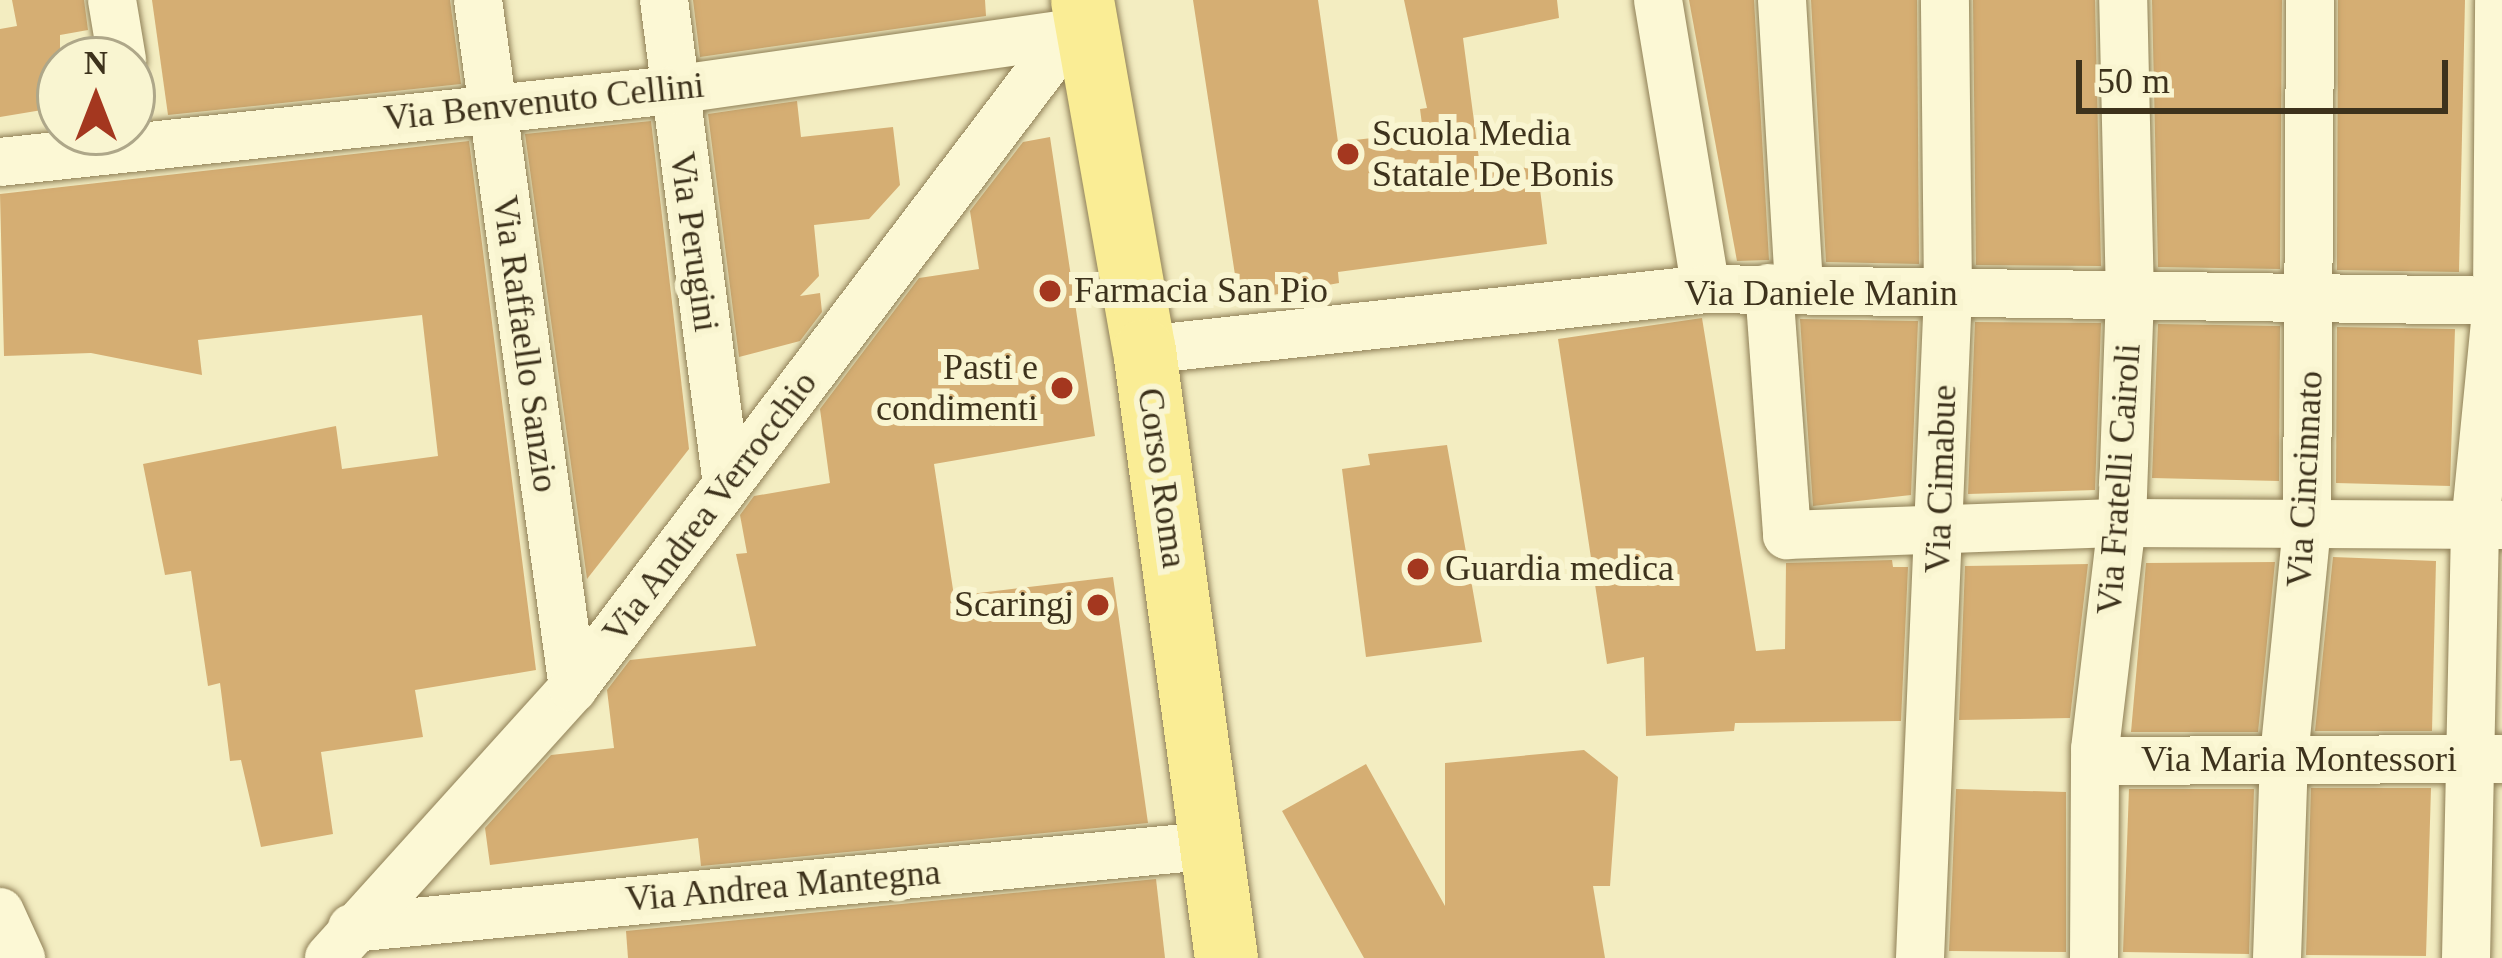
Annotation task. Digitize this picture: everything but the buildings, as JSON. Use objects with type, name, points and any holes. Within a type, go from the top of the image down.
[{"type":"main road","name":"Corso Roma","points":[[1079,22],[1144,350],[1215,845],[1226,958]]},
{"type":"street","points":[[112,0],[118,36]]},
{"type":"street","name":"Via Raffaello Sanzio","points":[[478,0],[574,688]]},
{"type":"street","name":"Via Perugini","points":[[664,0],[727,483]]},
{"type":"street","points":[[1658,0],[1706,289]]},
{"type":"street","points":[[1782,0],[1787,535],[2122,523],[2489,526]]},
{"type":"street","name":"Via Cimabue","points":[[1920,958],[1948,294],[1945,0]]},
{"type":"street","name":"Via Fratelli Cairoli","points":[[2094,958],[2095,760],[2122,523],[2130,299],[2123,0]]},
{"type":"street","name":"Via Cincinnato","points":[[2277,958],[2284,757],[2307,526],[2312,299],[2310,0]]},
{"type":"street","points":[[2466,958],[2487,759],[2489,526],[2500,301],[2499,0]]},
{"type":"street","name":"Via Benvenuto Cellini","points":[[156,129],[492,108],[673,90],[1079,22]]},
{"type":"street","name":"Via Andrea Verrocchio","points":[[340,943],[574,688],[1079,22]]},
{"type":"street","name":"Via Benvenuto Cellini","points":[[0,163],[36,154]]},
{"type":"street","name":"Via Daniele Manin","points":[[1144,350],[1706,289],[2500,301]]},
{"type":"street","name":"Via Maria Montessori","points":[[2095,760],[2487,759]]},
{"type":"street","name":"Via Andrea Mantegna","points":[[340,943],[1215,845]]},
{"type":"street","points":[[0,912],[21,958]]},
{"type":"place","name":"Scuola Media Statale De Bonis","points":[[1348,154]]},
{"type":"place","name":"Farmacia San Pio","points":[[1050,291]]},
{"type":"place","name":"Pasti e condimenti","points":[[1062,388]]},
{"type":"place","name":"Guardia medica","points":[[1418,569]]},
{"type":"place","name":"Scaringj","points":[[1098,605]]}]
